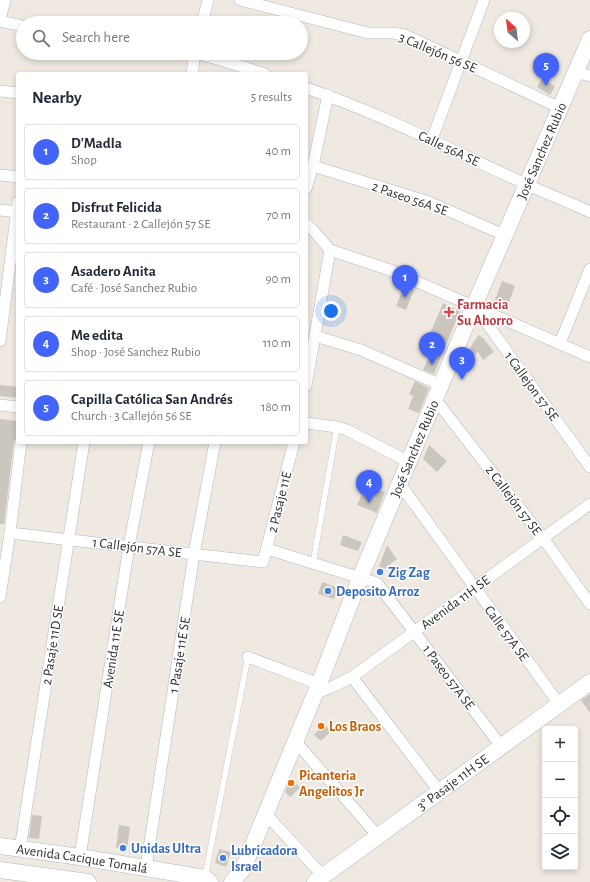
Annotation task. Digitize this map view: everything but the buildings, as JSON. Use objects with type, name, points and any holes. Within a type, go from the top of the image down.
[{"type":"main road","name":"José Sanchez Rubio","points":[[232,882],[243,869],[317,689],[360,578],[504,235],[560,108],[583,74],[590,39]]},
{"type":"main road","name":"3° Pasaje 11H SE","points":[[319,879],[590,682]]},
{"type":"main road","name":"Avenida Cacique Tomalá","points":[[0,846],[146,868],[206,881]]},
{"type":"main road","name":"Avenida Cacique Tomalá","points":[[0,870],[88,882]]},
{"type":"street","points":[[5,0],[0,20],[16,24]]},
{"type":"street","points":[[204,16],[208,0]]},
{"type":"street","name":"3 Callejón 56 SE","points":[[240,0],[302,16]]},
{"type":"street","points":[[432,139],[484,0]]},
{"type":"street","name":"3 Callejón 56 SE","points":[[308,18],[368,33],[393,33],[405,35],[560,108]]},
{"type":"street","points":[[192,72],[194,60]]},
{"type":"street","points":[[221,60],[259,72]]},
{"type":"street","name":"Calle 56A SE","points":[[308,89],[328,95],[432,139],[590,212]]},
{"type":"street","points":[[0,91],[16,93]]},
{"type":"street","points":[[308,181],[328,95]]},
{"type":"street","name":"2 Paseo 56A SE","points":[[312,166],[429,202],[504,235]]},
{"type":"street","points":[[0,175],[16,176]]},
{"type":"street","points":[[0,210],[16,207]]},
{"type":"street","points":[[0,341],[5,270],[16,212]]},
{"type":"street","points":[[308,226],[330,250],[390,270],[590,357]]},
{"type":"street","points":[[308,375],[330,250]]},
{"type":"street","points":[[560,344],[590,269]]},
{"type":"street","name":"1 Callejon 57 SE","points":[[474,306],[590,467]]},
{"type":"street","name":"2 Callejón 57 SE","points":[[315,336],[361,350],[438,392],[590,604]]},
{"type":"street","points":[[0,405],[16,407]]},
{"type":"street","points":[[308,423],[337,427],[347,430],[409,462]]},
{"type":"street","points":[[0,597],[21,444]]},
{"type":"street","name":"2 Pasaje 11D SE","points":[[20,848],[84,444]]},
{"type":"street","name":"Avenida 11E SE","points":[[80,857],[129,546],[149,444]]},
{"type":"street","name":"1 Pasaje 11E SE","points":[[146,868],[194,554],[215,444]]},
{"type":"street","name":"2 Pasaje 11E","points":[[263,562],[293,444]]},
{"type":"street","name":"Calle 57A SE","points":[[400,484],[559,704]]},
{"type":"street","name":"Avenida 11H SE","points":[[317,689],[334,686],[352,677],[590,504]]},
{"type":"street","name":"1 Callejón 57A SE","points":[[10,532],[263,562]]},
{"type":"street","points":[[267,549],[360,578]]},
{"type":"street","name":"1 Paseo 57A SE","points":[[360,578],[377,583],[501,746]]},
{"type":"street","points":[[248,658],[317,689]]},
{"type":"street","points":[[352,677],[440,791]]},
{"type":"street","points":[[295,741],[378,836]]},
{"type":"street","points":[[265,813],[319,879]]},
{"type":"lane","points":[[312,562],[337,427]]},
{"type":"lane","points":[[206,881],[248,658]]},
{"type":"place","name":"Capilla Católica San Andrés","points":[[546,86]]},
{"type":"place","name":"D'Madla","points":[[405,298]]},
{"type":"place","name":"Farmacia Su Ahorro","points":[[449,312]]},
{"type":"place","name":"Disfrut Felicida","points":[[432,365]]},
{"type":"place","name":"Asadero Anita","points":[[462,380]]},
{"type":"place","name":"Me edita","points":[[369,503]]},
{"type":"place","name":"Zig Zag","points":[[380,572]]},
{"type":"place","name":"Deposito Arroz","points":[[328,591]]},
{"type":"place","name":"Los Braos","points":[[321,726]]},
{"type":"place","name":"Picanteria Angelitos Jr","points":[[291,783]]},
{"type":"place","name":"Unidas Ultra","points":[[123,848]]},
{"type":"place","name":"Lubricadora Israel","points":[[223,858]]}]
